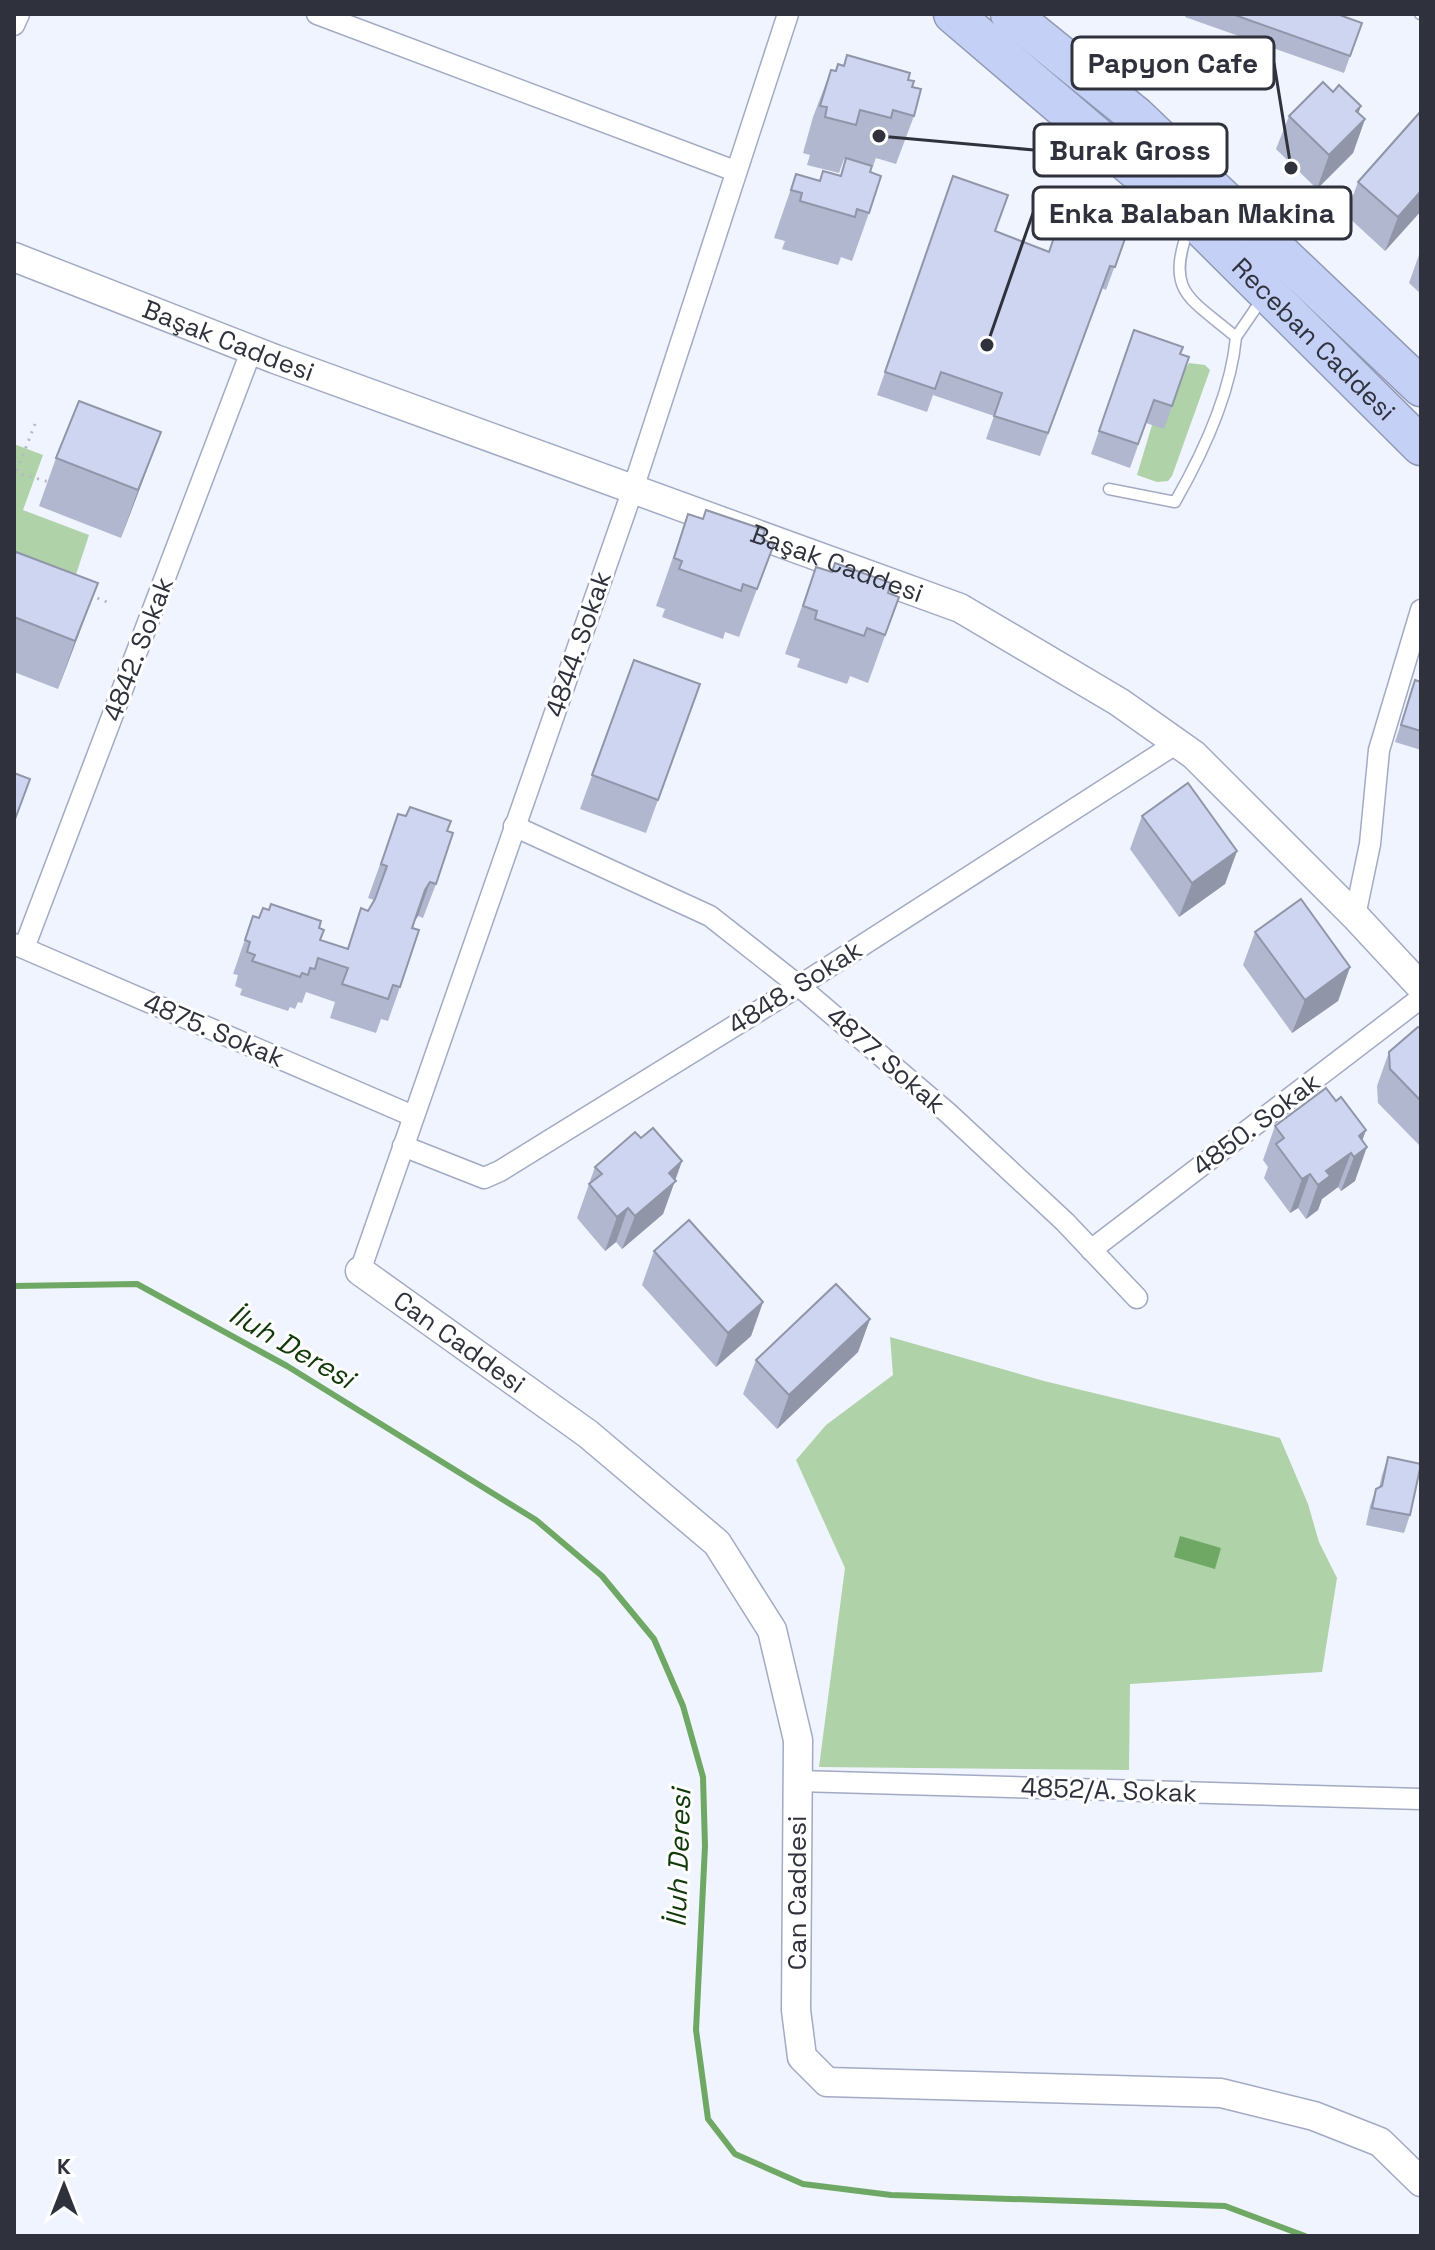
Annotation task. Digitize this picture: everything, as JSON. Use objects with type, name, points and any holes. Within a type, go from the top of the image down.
[{"type":"highway","name":"Receban Caddesi","points":[[953,14],[1192,218],[1421,446]]},
{"type":"highway","name":"Receban Caddesi","points":[[1010,14],[1136,116],[1421,387]]},
{"type":"street","points":[[14,25],[19,14]]},
{"type":"street","points":[[317,14],[735,171]]},
{"type":"street","name":"4844. Sokak","points":[[360,1271],[633,489],[788,14]]},
{"type":"street","name":"Başak Caddesi","points":[[14,257],[252,349],[960,608],[1119,702],[1194,755],[1355,916],[1421,987]]},
{"type":"street","name":"4842. Sokak","points":[[19,946],[252,349]]},
{"type":"street","points":[[1355,916],[1370,844],[1379,750],[1421,610]]},
{"type":"street","name":"4848. Sokak","points":[[403,1146],[484,1178],[799,986],[1177,743]]},
{"type":"street","name":"4877. Sokak","points":[[514,826],[710,916],[799,986],[948,1113],[1137,1298]]},
{"type":"street","name":"4875. Sokak","points":[[19,946],[413,1116]]},
{"type":"street","name":"4850. Sokak","points":[[1091,1250],[1421,998]]},
{"type":"street","name":"Can Caddesi","points":[[360,1271],[588,1434],[717,1543],[772,1630],[798,1740],[796,2010],[802,2057],[827,2082],[1221,2093],[1314,2116],[1380,2142],[1421,2182]]},
{"type":"street","name":"4852/A. Sokak","points":[[798,1781],[1421,1799]]},
{"type":"lane","points":[[1192,218],[1177,261],[1184,294],[1236,337]]},
{"type":"lane","points":[[1109,489],[1175,502],[1189,479],[1233,368],[1236,337],[1257,303],[1268,294]]},
{"type":"path","points":[[14,478],[35,424]]},
{"type":"path","points":[[15,472],[49,482]]},
{"type":"path","points":[[82,592],[109,603]]},
{"type":"shaded area","points":[[1189,363],[1205,365],[1210,370],[1172,476],[1168,481],[1157,482],[1137,475],[1152,425]]},
{"type":"shaded area","points":[[14,444],[43,455],[23,510],[89,535],[64,611],[14,594]]},
{"type":"shaded area","points":[[890,1337],[1044,1381],[1280,1438],[1308,1504],[1319,1542],[1337,1578],[1322,1672],[1130,1684],[1129,1770],[819,1767],[845,1568],[796,1460],[826,1425],[893,1375]]},
{"type":"shaded area","points":[[1180,1536],[1221,1548],[1215,1569],[1174,1557]]},
{"type":"building","points":[[1232,14],[1337,14],[1362,23],[1350,56]]},
{"type":"building","points":[[847,55],[910,73],[908,80],[914,81],[912,87],[921,89],[914,116],[893,110],[891,118],[860,110],[856,125],[825,117],[827,107],[820,106],[831,70],[836,71],[838,64],[844,66]]},
{"type":"building","points":[[1323,82],[1333,92],[1339,85],[1361,106],[1356,111],[1365,119],[1329,155],[1289,116]]},
{"type":"building","points":[[1421,111],[1421,191],[1398,217],[1358,182]]},
{"type":"building","points":[[846,158],[872,166],[870,172],[881,176],[869,213],[857,209],[855,217],[800,201],[802,193],[791,190],[796,174],[820,181],[823,171],[841,176]]},
{"type":"building","points":[[953,176],[1008,195],[995,231],[1049,252],[1064,208],[1128,230],[1115,267],[1110,266],[1048,433],[994,416],[1002,393],[941,372],[935,389],[885,372]]},
{"type":"building","points":[[1134,330],[1183,347],[1180,354],[1189,357],[1172,406],[1154,400],[1138,444],[1099,431]]},
{"type":"building","points":[[79,401],[161,432],[138,490],[56,458]]},
{"type":"building","points":[[706,510],[765,530],[762,539],[774,544],[757,589],[743,584],[741,591],[679,569],[682,561],[674,558],[688,514],[703,519]]},
{"type":"building","points":[[16,552],[98,583],[75,641],[14,617]]},
{"type":"building","points":[[835,563],[891,583],[888,593],[899,597],[885,635],[867,628],[864,636],[815,619],[817,611],[803,606],[816,567],[832,572]]},
{"type":"building","points":[[634,660],[700,684],[658,800],[592,775]]},
{"type":"building","points":[[1415,680],[1421,682],[1421,731],[1401,725]]},
{"type":"building","points":[[14,773],[30,779],[14,822]]},
{"type":"building","points":[[1188,783],[1237,851],[1192,883],[1142,816]]},
{"type":"building","points":[[410,807],[451,821],[447,831],[453,833],[436,884],[430,882],[425,890],[412,928],[419,930],[400,987],[393,985],[388,999],[342,984],[348,968],[318,958],[315,969],[310,968],[308,975],[302,973],[300,977],[252,961],[255,955],[247,952],[250,942],[245,940],[253,916],[259,918],[263,908],[269,910],[271,904],[321,921],[319,928],[324,930],[320,940],[348,949],[361,908],[368,911],[375,899],[387,866],[381,864],[398,814],[406,816]]},
{"type":"building","points":[[1301,899],[1350,967],[1305,1000],[1255,932]]},
{"type":"building","points":[[1418,1027],[1421,1028],[1421,1101],[1390,1069],[1389,1052]]},
{"type":"building","points":[[1326,1088],[1336,1101],[1341,1097],[1366,1130],[1359,1136],[1367,1147],[1354,1157],[1351,1153],[1326,1171],[1330,1176],[1318,1185],[1310,1174],[1302,1179],[1276,1144],[1284,1138],[1275,1126]]},
{"type":"building","points":[[653,1128],[682,1161],[669,1173],[676,1181],[635,1216],[628,1208],[617,1217],[589,1184],[602,1174],[595,1167],[635,1132],[641,1138]]},
{"type":"building","points":[[689,1220],[763,1302],[728,1333],[654,1251]]},
{"type":"building","points":[[836,1284],[870,1319],[789,1395],[756,1360]]},
{"type":"building","points":[[1388,1457],[1421,1464],[1410,1515],[1372,1508],[1376,1489],[1382,1486]]},
{"type":"waterway","name":"İluh Deresi","points":[[14,1286],[137,1284],[287,1366],[536,1520],[602,1576],[654,1639],[683,1706],[703,1777],[705,1846],[696,2030],[708,2119],[735,2154],[803,2184],[891,2195],[1225,2206],[1305,2236]]},
{"type":"place","name":"Burak Gross","points":[[879,136]]},
{"type":"place","name":"Papyon Cafe","points":[[1291,168]]},
{"type":"place","name":"Enka Balaban Makina","points":[[987,345]]}]
